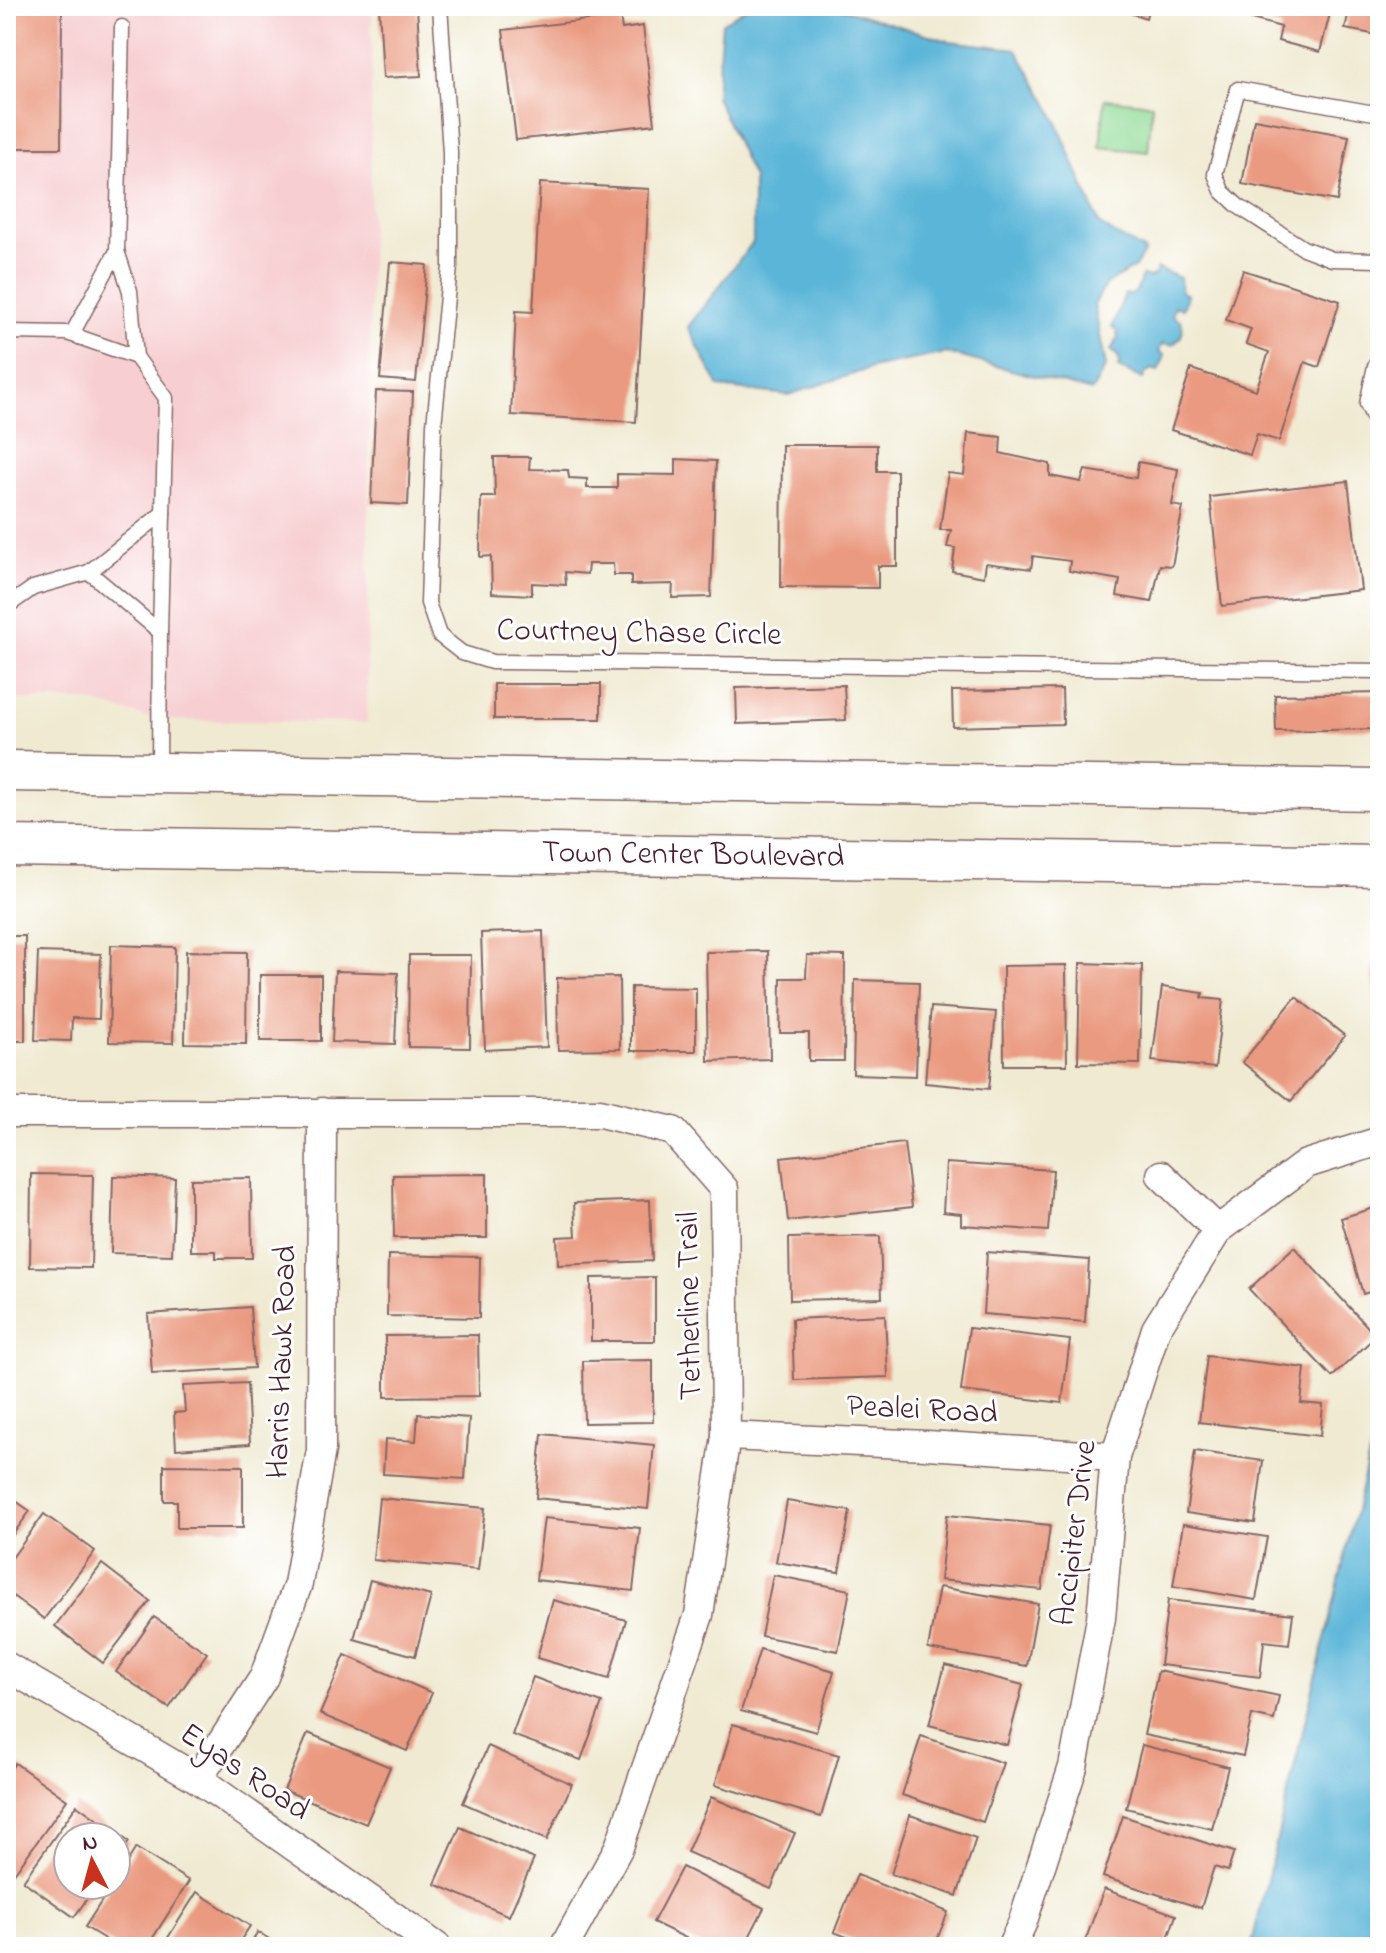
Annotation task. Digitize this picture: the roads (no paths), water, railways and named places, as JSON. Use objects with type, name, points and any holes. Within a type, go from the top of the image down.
[{"type":"main road","points":[[6,771],[1380,790]]},
{"type":"main road","name":"Town Center Boulevard","points":[[6,846],[1380,866]]},
{"type":"street","name":"Harris Hawk Road","points":[[198,1779],[264,1677],[298,1584],[321,1450],[322,1112]]},
{"type":"street","name":"Tetherline Trail","points":[[6,1113],[600,1113],[673,1131],[724,1189],[726,1436],[699,1615],[619,1847],[564,1947]]},
{"type":"street","name":"Accipiter Drive","points":[[1011,1947],[1022,1924],[1073,1767],[1101,1618],[1115,1457],[1156,1329],[1218,1230],[1306,1164],[1380,1141]]},
{"type":"street","points":[[1161,1175],[1218,1230]]},
{"type":"street","name":"Pealei Road","points":[[726,1436],[1115,1457]]},
{"type":"street","name":"Eyas Road","points":[[6,1666],[198,1779],[437,1947]]},
{"type":"lane","name":"Courtney Chase Circle","points":[[440,6],[450,152],[450,267],[434,425],[428,603],[439,635],[462,653],[492,662],[1380,671]]},
{"type":"lane","points":[[122,27],[117,251],[130,291],[136,357],[166,398],[159,773]]},
{"type":"lane","points":[[1380,114],[1238,89],[1215,174],[1222,191],[1238,206],[1303,248],[1332,259],[1380,260]]},
{"type":"lane","points":[[72,334],[117,251]]},
{"type":"lane","points":[[6,332],[67,333],[136,357]]},
{"type":"lane","points":[[1380,359],[1375,366],[1367,404],[1380,433]]},
{"type":"lane","points":[[6,607],[33,588],[89,572],[163,513]]},
{"type":"lane","points":[[89,572],[160,632]]},
{"type":"water","points":[[750,6],[832,6],[949,41],[1016,49],[1052,111],[1100,225],[1145,251],[1135,267],[1105,285],[1094,305],[1106,366],[1092,391],[946,353],[875,367],[788,395],[719,387],[688,327],[753,242],[753,178],[716,97],[722,23]]},
{"type":"water","points":[[1157,268],[1180,278],[1181,291],[1188,295],[1183,309],[1175,306],[1172,316],[1181,321],[1181,335],[1172,345],[1162,344],[1159,351],[1165,356],[1158,371],[1152,369],[1146,372],[1143,379],[1118,368],[1120,361],[1111,351],[1118,337],[1112,327],[1125,294],[1132,295],[1142,276],[1149,278],[1155,275]]},
{"type":"water","points":[[1379,1414],[1380,1947],[1251,1947]]}]
